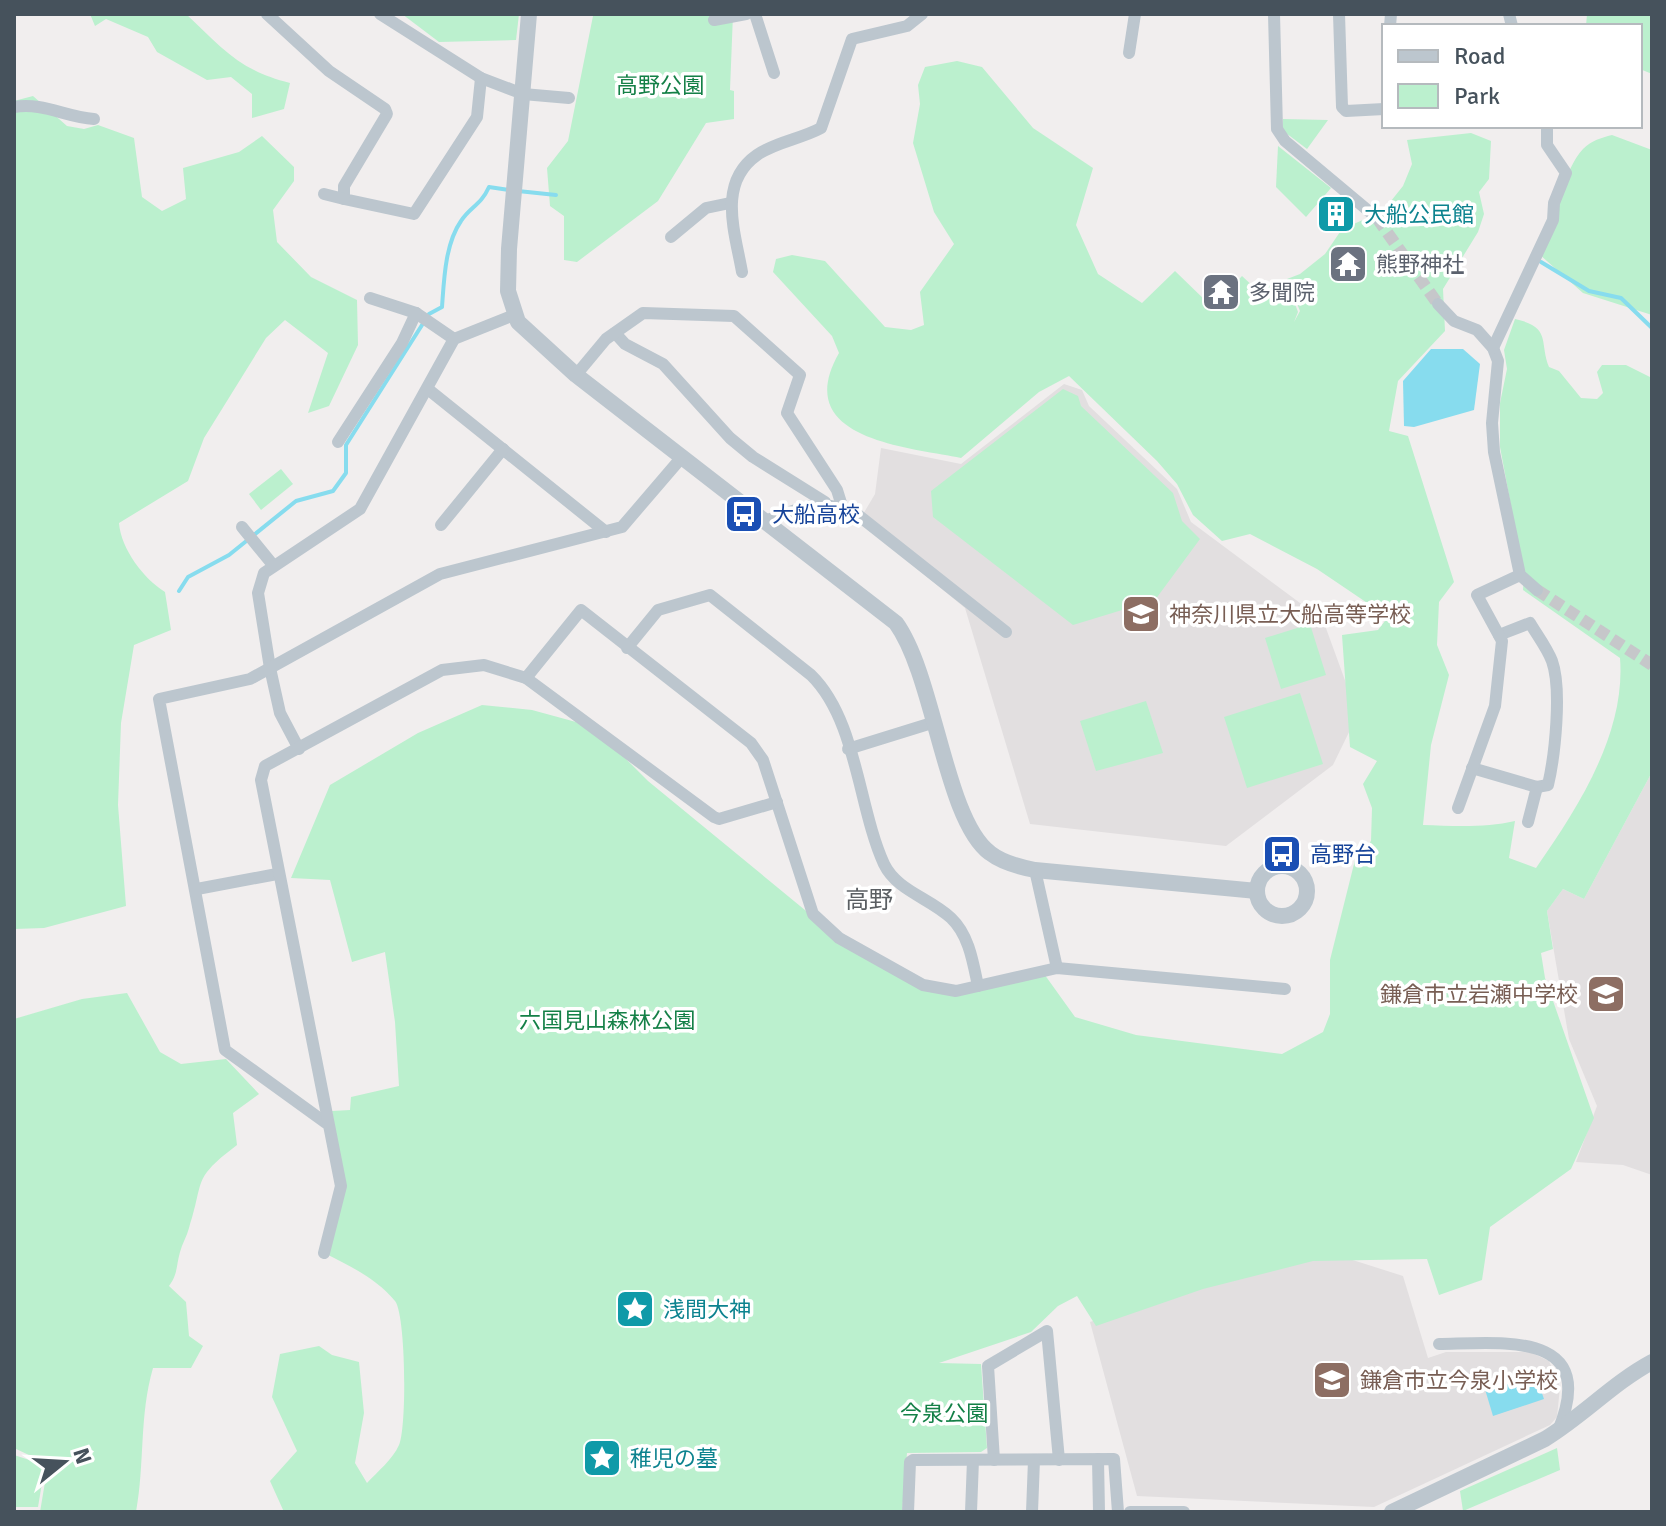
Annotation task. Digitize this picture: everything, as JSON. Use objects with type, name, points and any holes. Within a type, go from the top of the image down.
[{"type":"street","points":[[267,14],[329,71],[385,109],[387,114],[344,186],[344,199]]},
{"type":"street","points":[[380,14],[481,78],[523,94],[569,98]]},
{"type":"street","points":[[529,14],[508,291],[514,315],[532,339],[896,623],[916,660],[966,823],[977,839],[1002,860],[1035,870],[1257,891]]},
{"type":"street","points":[[714,20],[746,14]]},
{"type":"street","points":[[755,14],[774,73]]},
{"type":"street","points":[[742,272],[730,203],[741,170],[758,154],[821,128],[852,39],[907,26],[922,14]]},
{"type":"street","points":[[1129,53],[1135,14]]},
{"type":"street","points":[[1274,14],[1277,129],[1285,141],[1377,218]]},
{"type":"street","points":[[1339,14],[1342,107],[1346,111],[1382,109]]},
{"type":"street","points":[[324,194],[414,214],[477,117],[481,78]]},
{"type":"street","points":[[14,107],[39,105],[68,116],[94,119]]},
{"type":"street","points":[[1493,348],[1553,220],[1554,203],[1566,173],[1547,145],[1547,128]]},
{"type":"street","points":[[671,237],[706,208],[730,203]]},
{"type":"street","points":[[370,298],[416,313],[454,339]]},
{"type":"street","points":[[1438,304],[1454,321],[1477,330],[1493,348],[1498,361],[1492,423],[1494,452],[1520,575],[1537,590]]},
{"type":"street","points":[[338,442],[402,343],[416,313]]},
{"type":"street","points":[[576,375],[615,333],[643,313],[734,316],[800,375],[787,413],[837,490],[842,506]]},
{"type":"street","points":[[299,749],[280,713],[270,668],[258,593],[264,573],[350,519],[360,509],[429,390],[454,339],[514,315]]},
{"type":"street","points":[[615,333],[625,344],[663,364],[730,438],[753,457],[825,502],[842,506],[858,515],[1006,632]]},
{"type":"street","points":[[429,390],[606,532]]},
{"type":"street","points":[[441,525],[503,449]]},
{"type":"street","points":[[326,1123],[225,1050],[159,699],[250,679],[440,574],[606,532],[632,519],[682,457]]},
{"type":"street","points":[[765,521],[825,502]]},
{"type":"street","points":[[242,527],[273,565]]},
{"type":"street","points":[[1458,808],[1495,706],[1499,635],[1477,595],[1520,575]]},
{"type":"street","points":[[627,648],[658,610],[710,595],[822,685],[838,715],[890,874],[952,919],[969,949],[978,986]]},
{"type":"street","points":[[526,678],[581,610],[751,743],[763,760],[805,899],[821,924],[839,938],[923,985],[956,991],[1057,968],[1285,989]]},
{"type":"street","points":[[1472,768],[1537,787],[1548,785],[1553,762],[1556,726],[1553,662],[1530,623],[1499,635]]},
{"type":"street","points":[[324,1253],[341,1186],[277,874],[261,780],[265,766],[442,670],[484,665],[526,678],[714,817],[719,819],[777,802]]},
{"type":"street","points":[[848,749],[935,722]]},
{"type":"street","points":[[1528,822],[1537,787]]},
{"type":"street","points":[[1035,870],[1057,968]]},
{"type":"street","points":[[197,889],[277,874]]},
{"type":"street","points":[[994,1460],[988,1366],[1047,1331],[1059,1460]]},
{"type":"street","points":[[1439,1344],[1530,1344],[1549,1351],[1559,1361],[1567,1394],[1558,1431]]},
{"type":"street","points":[[1392,1512],[1558,1431],[1620,1379],[1652,1362]]},
{"type":"street","points":[[1098,1459],[1099,1512]]},
{"type":"street","points":[[908,1512],[910,1462],[1114,1459],[1118,1512]]},
{"type":"street","points":[[971,1512],[973,1460]]},
{"type":"street","points":[[1032,1512],[1034,1460]]},
{"type":"street","points":[[1130,1512],[1184,1512]]},
{"type":"shaded area","name":"神奈川県立大船高等学校","points":[[1064,384],[1082,390],[1089,406],[1177,489],[1191,522],[1323,620],[1350,694],[1351,728],[1333,765],[1226,846],[1030,824],[965,608],[859,521],[875,494],[881,448],[961,464]]},
{"type":"shaded area","name":"鎌倉市立岩瀬中学校","points":[[1652,772],[1652,1175],[1623,1165],[1576,1162],[1597,1106],[1569,1039],[1547,911],[1563,889],[1584,899]]},
{"type":"shaded area","name":"鎌倉市立今泉小学校","points":[[1315,1248],[1403,1276],[1428,1358],[1446,1352],[1530,1352],[1549,1361],[1560,1387],[1557,1417],[1550,1425],[1374,1507],[1137,1496],[1090,1322]]},
{"type":"green space","points":[[90,14],[186,14],[245,65],[290,83],[284,109],[252,118],[252,94],[231,77],[207,80],[157,52],[148,37],[106,19],[95,26]]},
{"type":"green space","points":[[402,14],[519,14],[516,40],[439,42]]},
{"type":"green space","name":"高野公園","points":[[588,14],[733,14],[730,90],[734,91],[734,119],[706,123],[658,201],[577,262],[564,260],[564,216],[550,206],[547,168],[568,141],[593,16]]},
{"type":"green space","points":[[1587,14],[1652,14],[1652,74],[1642,70],[1642,24],[1586,24]]},
{"type":"green space","points":[[957,61],[982,67],[1033,128],[1093,168],[1076,225],[1098,274],[1142,303],[1175,271],[1208,303],[1206,306],[1218,297],[1223,300],[1222,297],[1242,276],[1256,289],[1286,280],[1298,312],[1294,322],[1300,311],[1287,279],[1300,274],[1325,254],[1342,229],[1379,213],[1387,206],[1403,186],[1412,164],[1407,140],[1471,133],[1491,141],[1489,179],[1479,192],[1484,214],[1478,232],[1443,289],[1445,331],[1398,381],[1389,431],[1408,436],[1454,582],[1439,602],[1437,645],[1449,675],[1431,745],[1423,825],[1481,826],[1515,821],[1509,858],[1536,868],[1583,795],[1607,742],[1620,686],[1620,658],[1523,590],[1524,576],[1500,447],[1500,403],[1507,369],[1504,350],[1515,319],[1535,326],[1542,337],[1549,367],[1559,371],[1581,398],[1597,399],[1603,393],[1597,372],[1602,365],[1626,365],[1652,378],[1652,772],[1584,899],[1563,889],[1547,911],[1553,949],[1541,953],[1545,978],[1594,1118],[1571,1169],[1490,1227],[1482,1280],[1439,1295],[1427,1259],[1313,1261],[1203,1289],[1096,1326],[1077,1296],[1058,1306],[1031,1332],[939,1363],[981,1364],[987,1448],[981,1452],[907,1453],[902,1512],[284,1512],[270,1481],[297,1451],[272,1397],[280,1354],[319,1346],[332,1355],[359,1362],[364,1413],[355,1463],[367,1483],[393,1455],[402,1434],[403,1348],[399,1310],[388,1293],[371,1279],[324,1253],[345,1189],[332,1111],[350,1110],[351,1097],[399,1086],[395,1022],[385,952],[352,962],[330,880],[291,878],[330,785],[418,733],[482,705],[532,710],[576,722],[617,750],[648,781],[839,938],[940,990],[1042,971],[1075,1017],[1136,1035],[1282,1054],[1323,1032],[1330,1014],[1330,960],[1355,860],[1371,841],[1372,808],[1363,784],[1377,761],[1350,747],[1342,635],[1378,630],[1388,617],[1317,569],[1250,534],[1222,541],[1193,515],[1177,484],[1157,461],[1069,376],[1039,392],[961,458],[885,443],[861,434],[842,421],[830,404],[828,382],[839,353],[832,336],[773,272],[776,259],[792,255],[825,261],[885,327],[911,330],[924,325],[920,292],[954,244],[934,212],[913,143],[920,104],[918,85],[925,67]]},
{"type":"green space","points":[[33,96],[67,126],[84,129],[98,125],[134,138],[142,197],[162,211],[186,199],[183,168],[239,152],[262,136],[294,167],[294,181],[273,210],[277,242],[311,277],[357,300],[358,345],[329,406],[308,413],[328,353],[285,320],[266,338],[204,438],[188,481],[119,523],[124,543],[135,562],[165,592],[171,630],[134,645],[121,723],[118,805],[126,906],[44,928],[14,929],[14,101]]},
{"type":"green space","points":[[1283,119],[1328,120],[1307,149],[1282,130]]},
{"type":"green space","points":[[1612,135],[1652,150],[1652,315],[1583,293],[1539,254],[1564,183],[1577,157],[1590,143]]},
{"type":"green space","points":[[1278,146],[1331,188],[1306,217],[1276,187]]},
{"type":"green space","points":[[1063,389],[1078,396],[1081,406],[1173,493],[1182,521],[1200,539],[1155,600],[1073,625],[933,517],[931,491]]},
{"type":"green space","points":[[281,469],[293,484],[261,510],[249,494]]},
{"type":"green space","points":[[1310,624],[1326,675],[1281,689],[1265,638]]},
{"type":"green space","points":[[1300,693],[1323,764],[1247,788],[1224,717]]},
{"type":"green space","points":[[1146,701],[1163,753],[1096,771],[1080,721]]},
{"type":"green space","points":[[127,993],[160,1052],[181,1064],[226,1059],[259,1094],[233,1113],[237,1145],[212,1166],[202,1181],[169,1286],[186,1302],[189,1336],[203,1346],[191,1368],[153,1368],[146,1404],[136,1512],[40,1512],[48,1464],[14,1448],[14,1019],[82,999]]},
{"type":"green space","points":[[1557,1448],[1560,1470],[1463,1511],[1460,1491]]},
{"type":"green space","points":[[14,1455],[45,1465],[38,1507],[14,1507]]},
{"type":"water","points":[[1431,349],[1463,349],[1480,364],[1474,410],[1414,427],[1404,426],[1403,381]]},
{"type":"water","points":[[1534,1370],[1544,1399],[1493,1416],[1484,1386]]},
{"type":"waterway","points":[[179,591],[188,577],[229,555],[296,501],[333,491],[346,473],[346,445],[429,314],[442,307],[448,251],[461,221],[489,187],[509,190]]},
{"type":"waterway","points":[[518,191],[556,195]]},
{"type":"waterway","points":[[1541,262],[1589,291],[1621,298],[1652,328]]},
{"type":"tunnel","points":[[1377,218],[1438,304]]},
{"type":"tunnel","points":[[1537,590],[1652,665]]},
{"type":"place","name":"大船公民館","points":[[1336,214]]},
{"type":"place","name":"熊野神社","points":[[1348,264]]},
{"type":"place","name":"多聞院","points":[[1221,292]]},
{"type":"place","name":"大船高校","points":[[744,514]]},
{"type":"place","name":"神奈川県立大船高等学校","points":[[1141,614]]},
{"type":"place","name":"高野台","points":[[1282,854]]},
{"type":"place","name":"鎌倉市立岩瀬中学校","points":[[1606,994]]},
{"type":"place","name":"浅間大神","points":[[635,1309]]},
{"type":"place","name":"鎌倉市立今泉小学校","points":[[1332,1380]]},
{"type":"place","name":"稚児の墓","points":[[602,1458]]},
{"type":"district","name":"高野","points":[[869,900]]},
{"type":"park label","name":"六国見山森林公園","points":[[607,1020]]},
{"type":"park label","name":"今泉公園","points":[[944,1413]]}]
